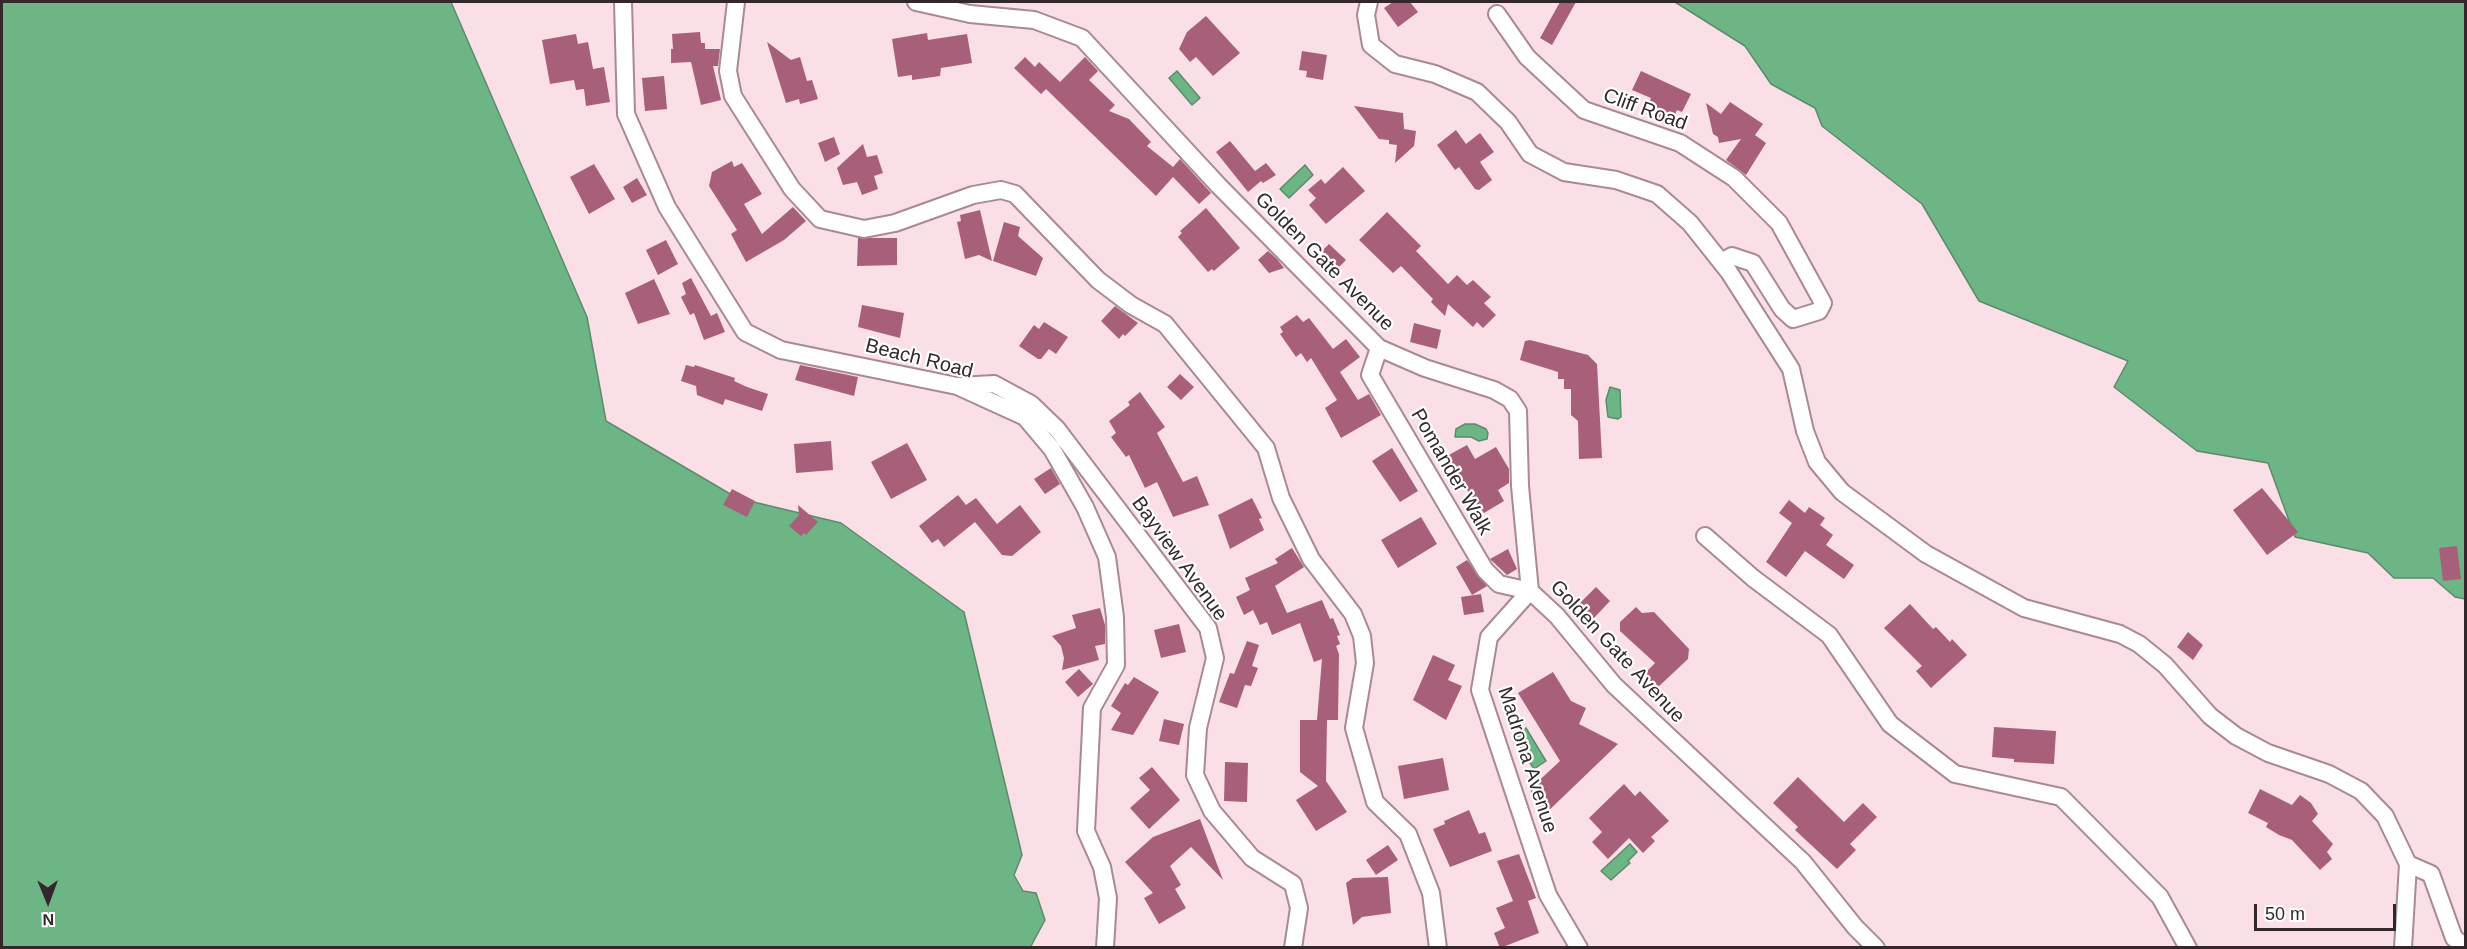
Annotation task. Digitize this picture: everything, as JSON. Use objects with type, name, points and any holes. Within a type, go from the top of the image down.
[{"type":"street","name":"Beach Road","points":[[623,2],[626,114],[667,207],[745,332],[781,350],[957,386],[1025,417],[1052,449],[1085,507],[1107,557],[1115,617],[1116,665],[1092,708],[1086,831],[1102,867],[1108,898],[1105,948]]},
{"type":"street","points":[[736,2],[728,71],[733,96],[792,189],[820,219],[864,229],[895,223],[973,195],[1001,190],[1015,194],[1098,280],[1131,305],[1165,324],[1266,448],[1281,498],[1311,559],[1353,614],[1362,636],[1365,663],[1354,728],[1375,802],[1408,834],[1431,892],[1438,948]]},
{"type":"street","name":"Golden Gate Avenue","points":[[916,2],[970,14],[1034,20],[1082,38],[1219,186],[1379,348],[1425,368],[1494,390],[1510,399],[1518,411],[1520,486],[1530,591],[1557,616],[1614,685],[1803,862],[1855,927],[1876,948]]},
{"type":"street","points":[[1369,2],[1366,15],[1371,45],[1395,64],[1435,74],[1477,92],[1508,122],[1530,154],[1564,172],[1616,180],[1657,194],[1690,223],[1721,262],[1791,369],[1805,431],[1817,462],[1842,492],[1926,554],[2024,608],[2120,634],[2139,644],[2165,665],[2210,716],[2236,736],[2268,753],[2329,774],[2361,791],[2385,816],[2408,864],[2403,948]]},
{"type":"street","name":"Cliff Road","points":[[1497,14],[1527,57],[1584,110],[1680,143],[1734,178],[1779,223],[1823,303],[1819,311],[1793,319],[1782,309],[1753,263],[1732,256],[1721,262]]},
{"type":"street","name":"Pomander Walk","points":[[1379,348],[1370,375],[1485,570],[1499,584],[1530,591]]},
{"type":"street","name":"Bayview Avenue","points":[[957,386],[994,384],[1031,404],[1048,420],[1208,628],[1215,658],[1198,728],[1195,775],[1212,812],[1252,858],[1293,884],[1299,908],[1293,948]]},
{"type":"street","points":[[1705,536],[1753,578],[1829,635],[1890,724],[1956,774],[2061,797],[2160,897],[2188,948]]},
{"type":"street","name":"Madrona Avenue","points":[[1530,591],[1488,637],[1480,690],[1548,895],[1579,948]]},
{"type":"street","points":[[2408,864],[2431,874],[2454,938],[2466,948]]},
{"type":"shaded area","points":[[2,2],[451,2],[587,317],[606,421],[737,498],[841,523],[964,612],[1022,855],[1014,875],[1023,891],[1036,893],[1045,920],[1030,948],[2,948]]},
{"type":"shaded area","points":[[1675,2],[2465,2],[2465,599],[2455,597],[2433,578],[2394,578],[2368,553],[2295,537],[2268,463],[2197,451],[2114,387],[2128,361],[1979,301],[1922,204],[1822,126],[1815,108],[1771,84],[1745,46]]},
{"type":"shaded area","points":[[1177,71],[1200,98],[1192,105],[1169,78]]},
{"type":"shaded area","points":[[1305,165],[1313,175],[1289,198],[1280,189]]},
{"type":"shaded area","points":[[1610,387],[1620,390],[1621,417],[1618,419],[1608,417],[1606,400]]},
{"type":"shaded area","points":[[1465,424],[1475,424],[1486,429],[1487,439],[1479,441],[1471,437],[1455,437],[1456,429]]},
{"type":"shaded area","points":[[1526,728],[1546,761],[1534,769],[1513,736]]},
{"type":"shaded area","points":[[1630,844],[1637,852],[1628,861],[1630,863],[1611,880],[1601,871]]},
{"type":"building","points":[[1393,2],[1410,2],[1418,12],[1398,27],[1384,8]]},
{"type":"building","points":[[1560,2],[1576,2],[1552,45],[1540,38]]},
{"type":"building","points":[[1206,16],[1240,53],[1213,76],[1196,57],[1190,62],[1179,49],[1187,32]]},
{"type":"building","points":[[700,32],[701,43],[705,43],[705,49],[720,49],[718,66],[713,66],[721,100],[701,105],[691,62],[671,63],[672,34]]},
{"type":"building","points":[[927,33],[928,40],[967,34],[972,63],[941,68],[940,76],[912,80],[912,75],[898,77],[892,39]]},
{"type":"building","points":[[576,34],[578,44],[588,42],[593,69],[604,67],[610,102],[586,106],[584,89],[576,90],[574,80],[550,84],[542,40]]},
{"type":"building","points":[[767,42],[791,60],[800,57],[807,81],[812,80],[818,99],[800,104],[799,99],[786,103]]},
{"type":"building","points":[[1302,51],[1327,55],[1323,80],[1306,77],[1307,71],[1299,70]]},
{"type":"building","points":[[1025,57],[1035,67],[1039,62],[1060,82],[1085,57],[1098,71],[1089,80],[1115,105],[1109,111],[1129,119],[1151,142],[1147,146],[1173,167],[1180,159],[1211,193],[1199,204],[1173,177],[1156,196],[1046,89],[1041,94],[1014,68]]},
{"type":"building","points":[[1641,71],[1691,94],[1682,112],[1677,110],[1670,126],[1654,119],[1658,110],[1648,105],[1651,98],[1632,90]]},
{"type":"building","points":[[664,76],[667,109],[645,111],[642,78]]},
{"type":"building","points":[[1730,102],[1763,124],[1755,135],[1766,143],[1746,175],[1726,160],[1741,139],[1719,143],[1718,137],[1713,134],[1706,103],[1721,114]]},
{"type":"building","points":[[1354,106],[1403,113],[1404,129],[1416,131],[1414,146],[1395,163],[1397,145],[1389,144],[1389,140],[1379,139]]},
{"type":"building","points":[[1456,130],[1466,144],[1480,133],[1494,152],[1480,162],[1492,180],[1479,190],[1475,189],[1459,167],[1455,170],[1437,145]]},
{"type":"building","points":[[834,137],[840,154],[825,162],[818,143]]},
{"type":"building","points":[[1230,141],[1255,171],[1266,163],[1276,175],[1263,183],[1261,181],[1248,192],[1216,152]]},
{"type":"building","points":[[863,144],[867,157],[877,155],[883,173],[874,176],[878,189],[862,195],[857,182],[843,185],[837,168]]},
{"type":"building","points":[[732,161],[734,167],[742,163],[762,194],[744,204],[762,234],[793,207],[806,221],[784,240],[746,262],[731,234],[737,230],[709,186],[712,172]]},
{"type":"building","points":[[594,164],[615,199],[589,214],[570,177]]},
{"type":"building","points":[[1343,167],[1365,191],[1326,224],[1309,205],[1316,198],[1308,190],[1321,179],[1325,184]]},
{"type":"building","points":[[637,178],[647,195],[632,203],[623,187]]},
{"type":"building","points":[[1206,208],[1240,248],[1214,271],[1212,269],[1208,272],[1178,237],[1182,233],[1180,231]]},
{"type":"building","points":[[980,210],[992,261],[979,255],[965,259],[957,222],[961,221],[960,215]]},
{"type":"building","points":[[1387,212],[1421,246],[1416,251],[1448,284],[1457,275],[1467,285],[1473,280],[1491,297],[1484,303],[1496,315],[1483,328],[1477,322],[1473,327],[1448,304],[1445,316],[1431,302],[1433,299],[1401,266],[1393,273],[1359,240]]},
{"type":"building","points":[[1004,222],[1020,227],[1018,236],[1043,258],[1036,276],[993,261]]},
{"type":"building","points":[[858,238],[897,238],[897,265],[857,266]]},
{"type":"building","points":[[666,240],[678,264],[658,275],[646,250]]},
{"type":"building","points":[[1329,244],[1346,260],[1332,274],[1315,258]]},
{"type":"building","points":[[1268,251],[1284,268],[1269,273],[1258,260]]},
{"type":"building","points":[[691,278],[711,316],[717,313],[725,332],[704,340],[694,313],[690,315],[681,297],[686,294],[682,283]]},
{"type":"building","points":[[654,279],[670,314],[638,324],[625,293]]},
{"type":"building","points":[[862,305],[904,313],[900,338],[858,327]]},
{"type":"building","points":[[1115,306],[1138,323],[1119,339],[1101,321]]},
{"type":"building","points":[[1297,315],[1303,322],[1309,318],[1333,349],[1346,339],[1360,357],[1340,372],[1358,400],[1369,394],[1381,415],[1341,438],[1325,408],[1337,400],[1311,358],[1307,362],[1301,353],[1296,357],[1280,334],[1283,332],[1280,327]]},
{"type":"building","points":[[1044,322],[1068,337],[1056,354],[1049,349],[1041,359],[1038,359],[1019,346],[1034,325],[1039,329]]},
{"type":"building","points":[[1414,323],[1441,330],[1437,349],[1410,342]]},
{"type":"building","points":[[1530,340],[1588,355],[1597,364],[1602,458],[1579,459],[1578,421],[1571,415],[1571,389],[1564,389],[1564,379],[1558,379],[1558,372],[1520,360],[1525,341]]},
{"type":"building","points":[[686,365],[694,367],[695,365],[735,378],[734,381],[768,394],[762,411],[725,399],[723,405],[697,395],[696,386],[681,381]]},
{"type":"building","points":[[800,365],[858,377],[854,396],[795,380]]},
{"type":"building","points":[[1180,374],[1194,387],[1181,400],[1167,387]]},
{"type":"building","points":[[1140,392],[1165,427],[1157,433],[1183,482],[1197,476],[1209,505],[1173,517],[1157,482],[1145,488],[1129,455],[1126,457],[1111,437],[1116,433],[1109,421],[1130,405],[1128,402]]},
{"type":"building","points":[[831,441],[833,470],[796,473],[794,444]]},
{"type":"building","points":[[907,443],[927,480],[891,499],[871,462]]},
{"type":"building","points":[[1467,445],[1475,459],[1496,447],[1509,469],[1509,483],[1498,490],[1504,501],[1484,513],[1475,503],[1447,456]]},
{"type":"building","points":[[1392,448],[1418,491],[1400,502],[1372,461]]},
{"type":"building","points":[[1051,468],[1060,484],[1045,494],[1034,479]]},
{"type":"building","points":[[2262,488],[2298,532],[2267,555],[2233,510]]},
{"type":"building","points":[[732,489],[755,501],[747,517],[723,505]]},
{"type":"building","points":[[958,495],[966,505],[976,498],[997,524],[1020,505],[1041,532],[1012,556],[1002,555],[975,522],[944,547],[938,539],[932,543],[919,526]]},
{"type":"building","points":[[1252,498],[1262,518],[1259,519],[1264,530],[1230,549],[1218,515]]},
{"type":"building","points":[[1789,500],[1805,513],[1809,507],[1825,518],[1820,525],[1833,535],[1826,545],[1854,565],[1844,579],[1805,551],[1786,577],[1766,562],[1792,523],[1779,513]]},
{"type":"building","points":[[798,505],[818,522],[806,535],[804,533],[801,536],[789,526],[799,515]]},
{"type":"building","points":[[1421,517],[1437,544],[1398,568],[1381,540]]},
{"type":"building","points":[[2457,546],[2461,579],[2443,581],[2439,548]]},
{"type":"building","points":[[1292,548],[1304,567],[1275,586],[1287,613],[1322,600],[1330,619],[1333,618],[1340,635],[1337,636],[1340,644],[1336,646],[1339,654],[1338,720],[1317,720],[1322,659],[1314,662],[1300,623],[1272,635],[1267,622],[1260,625],[1253,610],[1244,615],[1236,597],[1250,590],[1245,578],[1278,563],[1275,559]]},
{"type":"building","points":[[1508,549],[1517,569],[1507,575],[1490,559]]},
{"type":"building","points":[[1467,560],[1487,586],[1472,595],[1456,567]]},
{"type":"building","points":[[1596,587],[1610,601],[1593,619],[1579,604]]},
{"type":"building","points":[[1481,594],[1484,612],[1464,615],[1461,597]]},
{"type":"building","points":[[1910,604],[1933,629],[1936,627],[1950,642],[1952,639],[1967,655],[1931,688],[1916,671],[1922,666],[1884,628]]},
{"type":"building","points":[[1636,607],[1642,613],[1654,612],[1689,649],[1688,659],[1657,688],[1644,674],[1655,663],[1620,631],[1620,622]]},
{"type":"building","points":[[1100,608],[1105,625],[1105,644],[1095,646],[1099,660],[1062,670],[1064,658],[1061,646],[1052,636],[1076,628],[1072,615]]},
{"type":"building","points":[[1179,624],[1186,652],[1161,658],[1154,630]]},
{"type":"building","points":[[2188,632],[2203,645],[2193,660],[2177,647]]},
{"type":"building","points":[[1247,641],[1259,645],[1252,666],[1258,668],[1251,686],[1245,685],[1237,708],[1219,702],[1230,673],[1234,674]]},
{"type":"building","points":[[1433,655],[1455,665],[1448,680],[1462,686],[1446,720],[1413,700]]},
{"type":"building","points":[[1079,669],[1093,684],[1078,697],[1065,682]]},
{"type":"building","points":[[1553,672],[1571,701],[1586,708],[1579,724],[1618,744],[1541,818],[1530,789],[1560,761],[1518,693]]},
{"type":"building","points":[[1134,677],[1159,692],[1133,735],[1111,730],[1121,713],[1111,706],[1125,683],[1128,685]]},
{"type":"building","points":[[1164,719],[1184,724],[1179,745],[1159,741]]},
{"type":"building","points":[[1300,720],[1327,720],[1326,781],[1347,812],[1316,831],[1296,800],[1318,786],[1300,772]]},
{"type":"building","points":[[1994,727],[2056,731],[2054,764],[2014,762],[2014,759],[1992,757]]},
{"type":"building","points":[[1443,758],[1449,790],[1404,799],[1398,766]]},
{"type":"building","points":[[1225,762],[1248,763],[1247,802],[1224,801]]},
{"type":"building","points":[[1152,767],[1180,800],[1149,829],[1130,808],[1150,790],[1139,778]]},
{"type":"building","points":[[1798,777],[1844,822],[1863,803],[1877,817],[1850,844],[1856,850],[1837,869],[1795,830],[1798,827],[1773,803]]},
{"type":"building","points":[[1624,784],[1635,796],[1640,791],[1669,821],[1651,837],[1655,841],[1643,853],[1629,838],[1608,859],[1592,842],[1602,832],[1589,818]]},
{"type":"building","points":[[2260,789],[2292,805],[2300,795],[2311,803],[2318,814],[2312,821],[2333,844],[2327,852],[2332,859],[2320,870],[2292,840],[2279,835],[2266,827],[2268,823],[2248,813]]},
{"type":"building","points":[[1469,810],[1479,834],[1485,832],[1492,851],[1450,867],[1433,829],[1445,824],[1444,821]]},
{"type":"building","points":[[1200,819],[1223,880],[1191,847],[1170,866],[1181,885],[1175,889],[1186,908],[1159,924],[1144,898],[1153,893],[1125,862],[1153,837]]},
{"type":"building","points":[[1388,845],[1398,860],[1376,875],[1366,860]]},
{"type":"building","points":[[1519,854],[1536,898],[1528,901],[1539,933],[1500,948],[1494,933],[1505,928],[1496,908],[1513,901],[1497,861]]},
{"type":"building","points":[[1388,877],[1391,913],[1362,917],[1353,925],[1346,883],[1353,878]]}]
